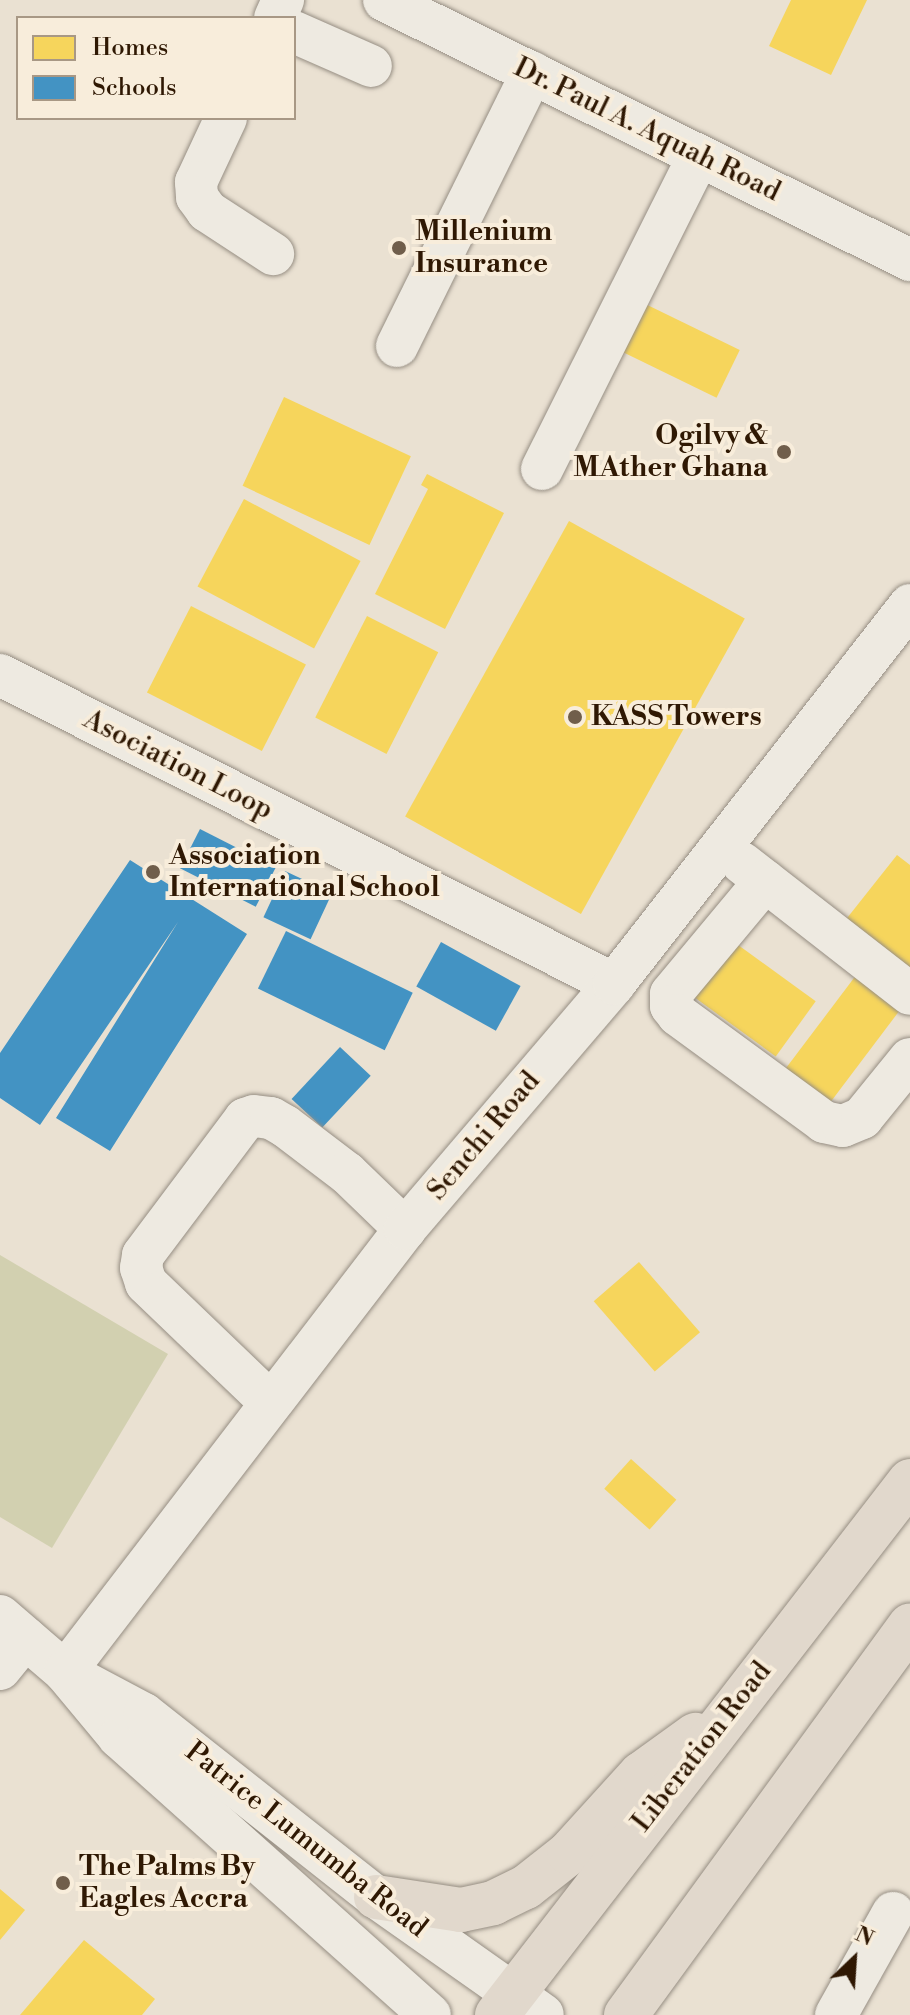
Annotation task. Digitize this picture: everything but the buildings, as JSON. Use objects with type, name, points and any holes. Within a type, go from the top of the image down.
[{"type":"highway","name":"Liberation Road","points":[[515,2010],[722,1721],[910,1481]]},
{"type":"highway","points":[[626,2015],[910,1626]]},
{"type":"highway","points":[[376,1897],[461,1910],[504,1898],[526,1887],[569,1853],[641,1774],[679,1743],[722,1721]]},
{"type":"street","name":"Dr. Paul A. Aquah Road","points":[[384,0],[910,260]]},
{"type":"street","points":[[296,33],[371,66]]},
{"type":"street","points":[[397,346],[532,73]]},
{"type":"street","points":[[225,120],[196,182],[197,197],[207,211],[273,254]]},
{"type":"street","points":[[542,469],[699,156]]},
{"type":"street","name":"Senchi Road","points":[[65,1672],[405,1229],[614,984],[910,605]]},
{"type":"street","name":"Asociation Loop","points":[[0,675],[614,984]]},
{"type":"street","points":[[723,847],[910,994]]},
{"type":"street","points":[[765,881],[671,994],[671,1006],[678,1015],[824,1122],[843,1126],[862,1118],[910,1059]]},
{"type":"street","points":[[271,1403],[146,1283],[141,1268],[143,1255],[235,1131],[245,1119],[254,1116],[285,1126],[347,1173],[405,1229]]},
{"type":"street","name":"Patrice Lumumba Road","points":[[8,1641],[144,1714],[515,2010]]},
{"type":"street","name":"Patrice Lumumba Road","points":[[65,1672],[119,1737],[430,2015]]},
{"type":"street","points":[[836,2015],[893,1913]]},
{"type":"shaded area","points":[[0,1255],[168,1354],[52,1548],[0,1517]]},
{"type":"place","name":"Millenium Insurance","points":[[399,248]]},
{"type":"place","name":"Ogilvy & MAther Ghana","points":[[784,452]]},
{"type":"place","name":"KASS Towers","points":[[575,717]]},
{"type":"place","name":"Association International School","points":[[153,872]]},
{"type":"place","name":"The Palms By Eagles Accra","points":[[63,1883]]}]
